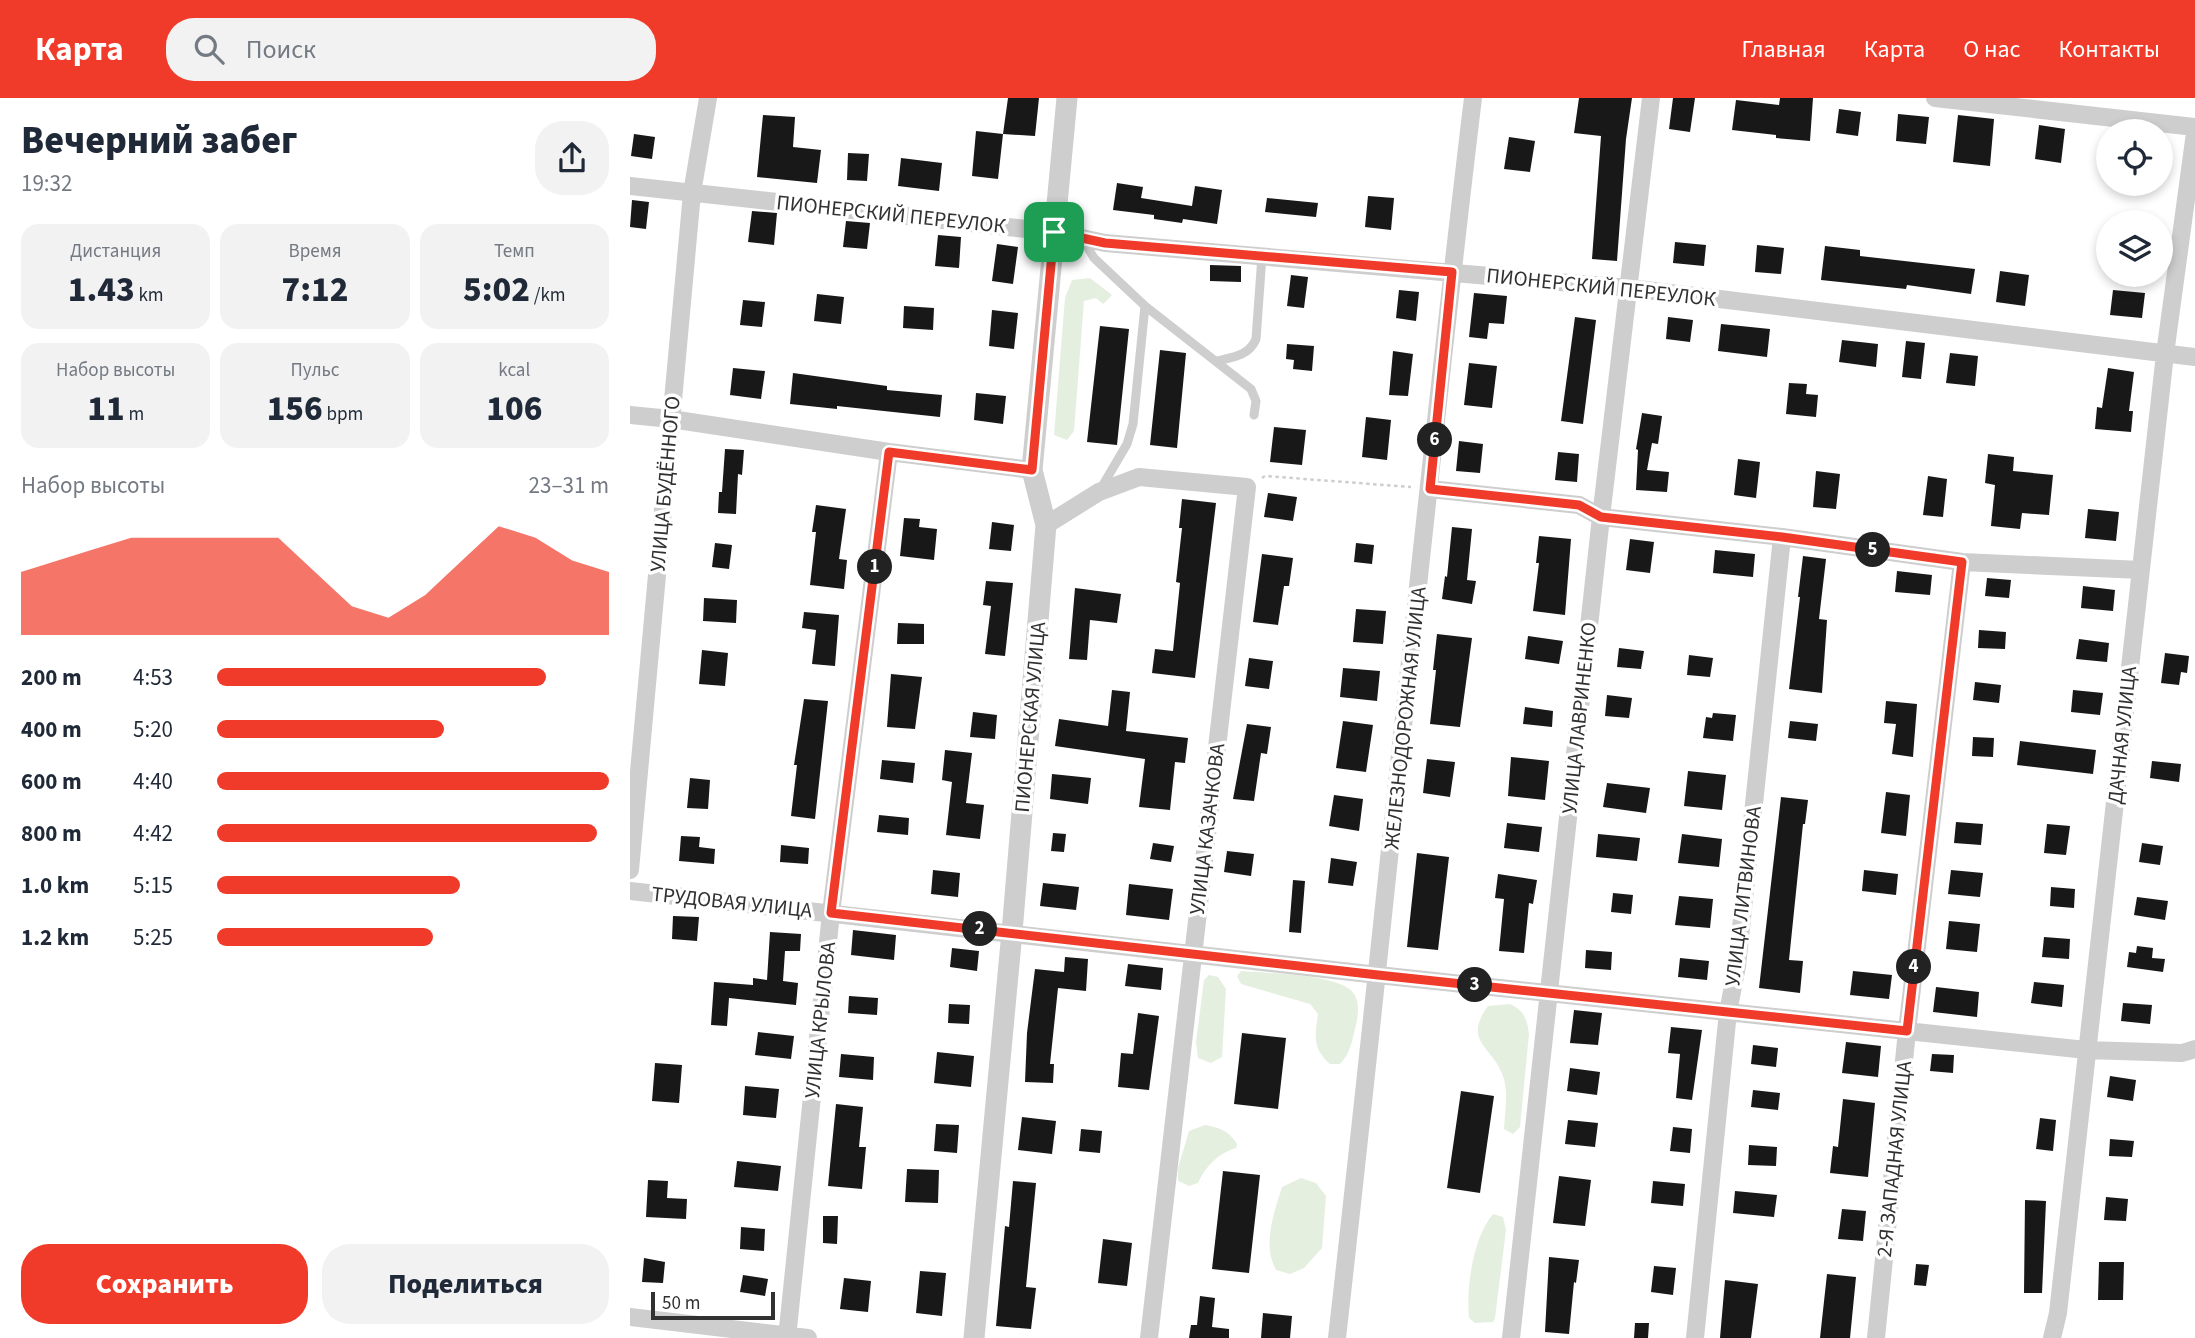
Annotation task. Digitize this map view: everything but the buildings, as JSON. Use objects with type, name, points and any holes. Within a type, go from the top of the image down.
[{"type":"street","name":"УЛИЦА БУДЁННОГО","points":[[630,870],[692,193],[708,98]]},
{"type":"street","name":"ПИОНЕРСКАЯ УЛИЦА","points":[[974,1338],[1046,524],[1032,470],[1068,98]]},
{"type":"street","name":"ЖЕЛЕЗНОДОРОЖНАЯ УЛИЦА","points":[[1337,1338],[1472,98]]},
{"type":"street","name":"УЛИЦА ЛАВРИНЕНКО","points":[[1511,1338],[1601,517],[1651,98]]},
{"type":"street","points":[[1935,98],[2195,127]]},
{"type":"street","name":"ДАЧНАЯ УЛИЦА","points":[[2052,1338],[2059,1313],[2165,354],[2195,133]]},
{"type":"street","name":"ПИОНЕРСКИЙ ПЕРЕУЛОК","points":[[630,186],[1054,232],[1105,243],[1629,288],[2195,357]]},
{"type":"street","points":[[630,415],[1032,470]]},
{"type":"street","name":"УЛИЦА КРЫЛОВА","points":[[787,1337],[831,913],[889,452]]},
{"type":"street","points":[[1046,524],[1099,492],[1139,477],[1247,487]]},
{"type":"street","name":"УЛИЦА КАЗАЧКОВА","points":[[1149,1338],[1247,487]]},
{"type":"street","points":[[1430,489],[1579,505],[1601,517],[1782,537],[1962,562],[2141,570]]},
{"type":"street","name":"УЛИЦА ЛИТВИНОВА","points":[[1695,1338],[1728,1012],[1737,966],[1782,537]]},
{"type":"street","name":"2-Я ЗАПАДНАЯ УЛИЦА","points":[[1876,1338],[1907,1031],[1962,562]]},
{"type":"street","name":"ТРУДОВАЯ УЛИЦА","points":[[630,891],[1378,975],[2087,1050],[2182,1053],[2195,1049]]},
{"type":"street","points":[[630,1318],[808,1338]]},
{"type":"lane","points":[[1087,239],[1088,248],[1094,258],[1145,306],[1251,389],[1256,401],[1254,415]]},
{"type":"lane","points":[[1217,361],[1243,354],[1252,348],[1256,339],[1262,256]]},
{"type":"lane","points":[[1099,492],[1127,444],[1133,424],[1145,306]]},
{"type":"path","points":[[1247,487],[1265,476],[1430,489]]},
{"type":"green space","points":[[1090,278],[1112,295],[1103,304],[1096,298],[1084,301],[1074,431],[1067,440],[1054,435],[1065,298],[1072,280]]},
{"type":"green space","points":[[1241,971],[1319,978],[1347,987],[1356,998],[1358,1013],[1351,1046],[1340,1064],[1330,1064],[1320,1053],[1316,1035],[1318,1014],[1310,1004],[1241,984],[1237,976]]},
{"type":"green space","points":[[1209,975],[1218,977],[1226,989],[1222,1057],[1211,1063],[1198,1058],[1196,1042],[1204,980]]},
{"type":"green space","points":[[1510,1004],[1524,1016],[1529,1034],[1520,1127],[1513,1134],[1504,1129],[1504,1079],[1500,1068],[1482,1044],[1478,1029],[1488,1006]]},
{"type":"green space","points":[[1205,1125],[1228,1133],[1237,1144],[1236,1148],[1218,1157],[1198,1183],[1189,1186],[1178,1181],[1178,1168],[1189,1131]]},
{"type":"green space","points":[[1301,1178],[1316,1183],[1326,1196],[1322,1248],[1304,1268],[1290,1274],[1276,1270],[1270,1250],[1271,1229],[1282,1187]]},
{"type":"green space","points":[[1493,1214],[1503,1217],[1506,1230],[1495,1318],[1493,1322],[1475,1323],[1469,1318],[1468,1306],[1472,1263],[1480,1236]]},
{"type":"route","points":[[1054,232],[1105,243],[1452,272],[1430,489],[1579,505],[1601,517],[1782,537],[1962,562],[1907,1031],[831,913],[889,452],[1032,470],[1054,232]]}]
